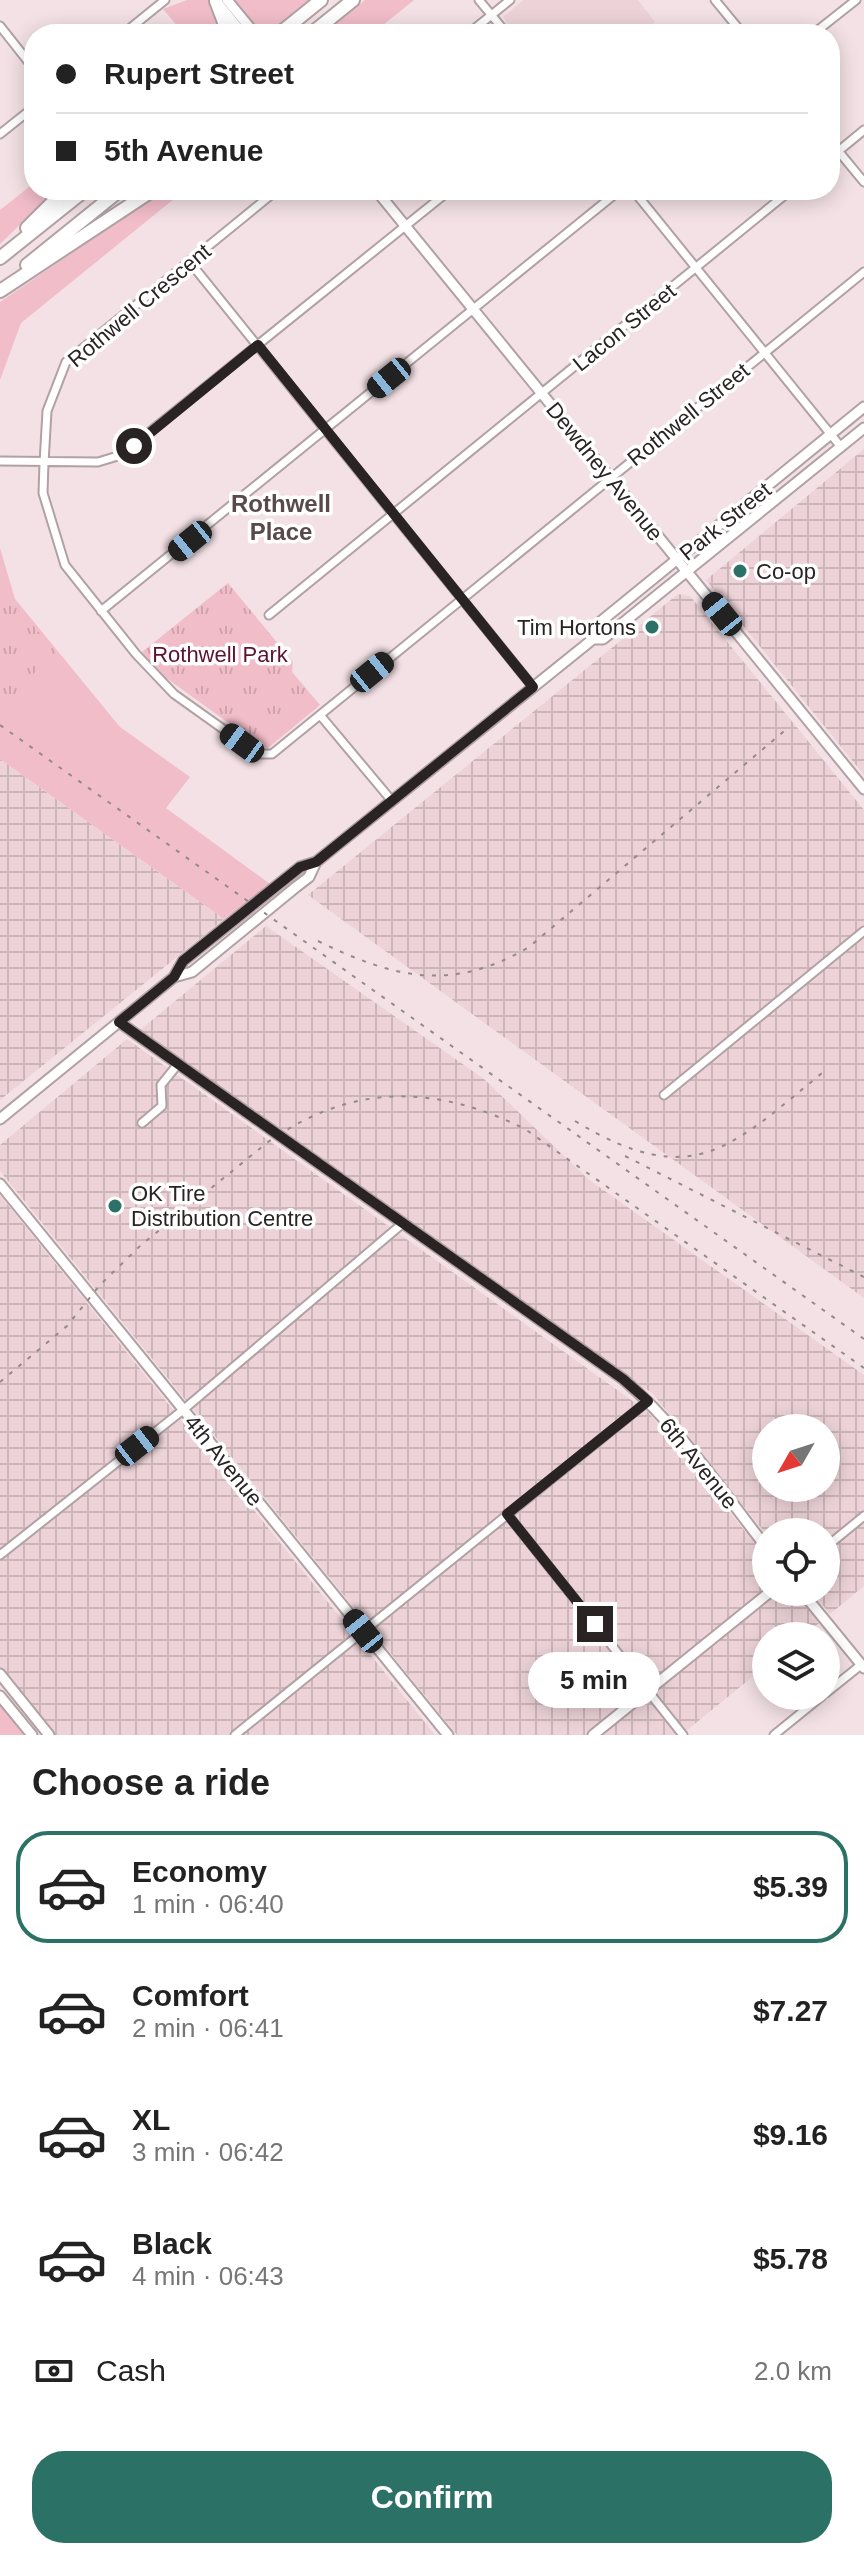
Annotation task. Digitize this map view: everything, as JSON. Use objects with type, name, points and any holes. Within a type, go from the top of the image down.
[{"type":"highway","points":[[220,0],[224,24]]},
{"type":"highway","points":[[291,24],[321,0]]},
{"type":"highway","points":[[323,24],[353,0]]},
{"type":"highway","points":[[0,257],[55,200]]},
{"type":"highway","points":[[0,257],[72,200]]},
{"type":"highway","points":[[0,289],[108,200]]},
{"type":"highway","points":[[0,289],[138,200]]},
{"type":"street","points":[[135,24],[165,0]]},
{"type":"street","points":[[220,0],[235,24]]},
{"type":"street","points":[[220,0],[245,24]]},
{"type":"street","points":[[479,0],[499,24]]},
{"type":"street","points":[[480,24],[510,0]]},
{"type":"street","points":[[715,0],[735,24]]},
{"type":"street","points":[[826,24],[856,0]]},
{"type":"street","points":[[0,26],[24,56]]},
{"type":"street","points":[[0,134],[24,115]]},
{"type":"street","points":[[840,149],[864,130]]},
{"type":"street","points":[[840,153],[864,182]]},
{"type":"street","name":"Rothwell Crescent","points":[[265,200],[66,362],[47,411],[43,493],[65,565],[136,654],[174,694],[258,754],[272,754],[327,709]]},
{"type":"street","name":"Dewdney Avenue","points":[[384,200],[864,789]]},
{"type":"street","points":[[0,461],[98,462],[121,455],[437,200]]},
{"type":"street","points":[[101,611],[608,200]]},
{"type":"street","points":[[641,200],[841,447]]},
{"type":"street","name":"Lacon Street","points":[[269,615],[779,200]]},
{"type":"street","points":[[189,261],[533,687]]},
{"type":"street","name":"Rothwell Street","points":[[327,709],[864,272]]},
{"type":"street","name":"Park Street","points":[[593,639],[594,627],[864,407]]},
{"type":"street","name":"Park Street","points":[[0,1119],[174,977],[183,961],[300,867],[316,862],[593,639],[603,639],[864,428]]},
{"type":"street","points":[[320,715],[392,801]]},
{"type":"street","points":[[664,1095],[864,931]]},
{"type":"street","name":"6th Avenue","points":[[119,1022],[623,1379],[648,1401],[752,1530]]},
{"type":"street","points":[[142,1123],[162,1106],[161,1085],[178,1064]]},
{"type":"street","name":"4th Avenue","points":[[0,1184],[448,1735]]},
{"type":"street","points":[[0,1555],[183,1410],[402,1224]]},
{"type":"street","points":[[235,1735],[648,1401]]},
{"type":"street","points":[[507,1514],[683,1735]]},
{"type":"street","points":[[840,1536],[864,1516]]},
{"type":"street","points":[[593,1735],[753,1606]]},
{"type":"street","points":[[814,1606],[863,1665],[840,1682]]},
{"type":"street","points":[[0,1674],[49,1735]]},
{"type":"street","points":[[0,1696],[32,1735]]},
{"type":"street","points":[[774,1735],[804,1710]]},
{"type":"shaded area","points":[[523,0],[638,0],[655,22],[508,24],[503,17]]},
{"type":"shaded area","points":[[864,449],[864,775],[706,580]]},
{"type":"shaded area","points":[[678,594],[690,596],[864,810],[864,1298],[308,895]]},
{"type":"shaded area","points":[[0,759],[224,919],[0,1100]]},
{"type":"shaded area","points":[[266,926],[484,1079],[588,1179],[864,1375],[864,1586],[840,1606],[840,1518],[753,1518],[653,1394],[140,1030]]},
{"type":"shaded area","points":[[127,1039],[648,1412],[752,1540],[752,1606],[805,1606],[818,1622],[752,1622],[752,1677],[681,1735],[457,1735],[0,1171],[0,1145]]},
{"type":"shaded area","points":[[0,1195],[435,1735],[55,1735],[0,1667]]},
{"type":"shaded area","points":[[823,1606],[840,1606],[830,1614]]},
{"type":"green space","points":[[187,0],[208,0],[218,24],[176,24],[163,9]]},
{"type":"green space","points":[[235,0],[311,0],[282,24],[255,24]]},
{"type":"green space","points":[[365,0],[414,0],[384,24],[335,24]]},
{"type":"green space","points":[[24,191],[24,200],[46,200],[0,244],[0,210]]},
{"type":"green space","points":[[149,200],[173,200],[21,323],[0,380],[0,302]]},
{"type":"green space","points":[[0,548],[15,599],[120,727],[190,777],[166,808],[270,884],[224,919],[0,759]]},
{"type":"green space","name":"Rothwell Park","points":[[228,583],[293,662],[292,672],[320,705],[268,748],[262,747],[158,672],[142,652]]},
{"type":"green space","points":[[0,587],[56,652],[29,678],[1,714]]},
{"type":"green space","points":[[0,1704],[25,1735],[0,1735]]},
{"type":"railway","points":[[0,725],[864,1339]]},
{"type":"railway","points":[[318,941],[372,964],[423,975],[474,971],[501,961],[529,947],[789,727]]},
{"type":"railway","points":[[575,1121],[616,1143],[652,1154],[683,1157],[711,1151],[738,1138],[827,1069]]},
{"type":"railway","points":[[0,1382],[67,1326],[100,1285],[141,1245],[268,1142],[299,1123],[331,1109],[362,1100],[394,1096],[459,1104],[525,1129],[864,1368]]},
{"type":"railway","points":[[625,1156],[864,1277]]},
{"type":"place","name":"Co-op","points":[[740,571]]},
{"type":"place","name":"Tim Hortons","points":[[652,627]]},
{"type":"place","name":"OK Tire Distribution Centre","points":[[115,1206]]},
{"type":"district","name":"Rothwell Place","points":[[281,518]]},
{"type":"route","points":[[134,446],[258,345],[533,687],[316,862],[300,867],[183,961],[174,977],[119,1022],[623,1379],[648,1401],[507,1514],[595,1624]]}]
